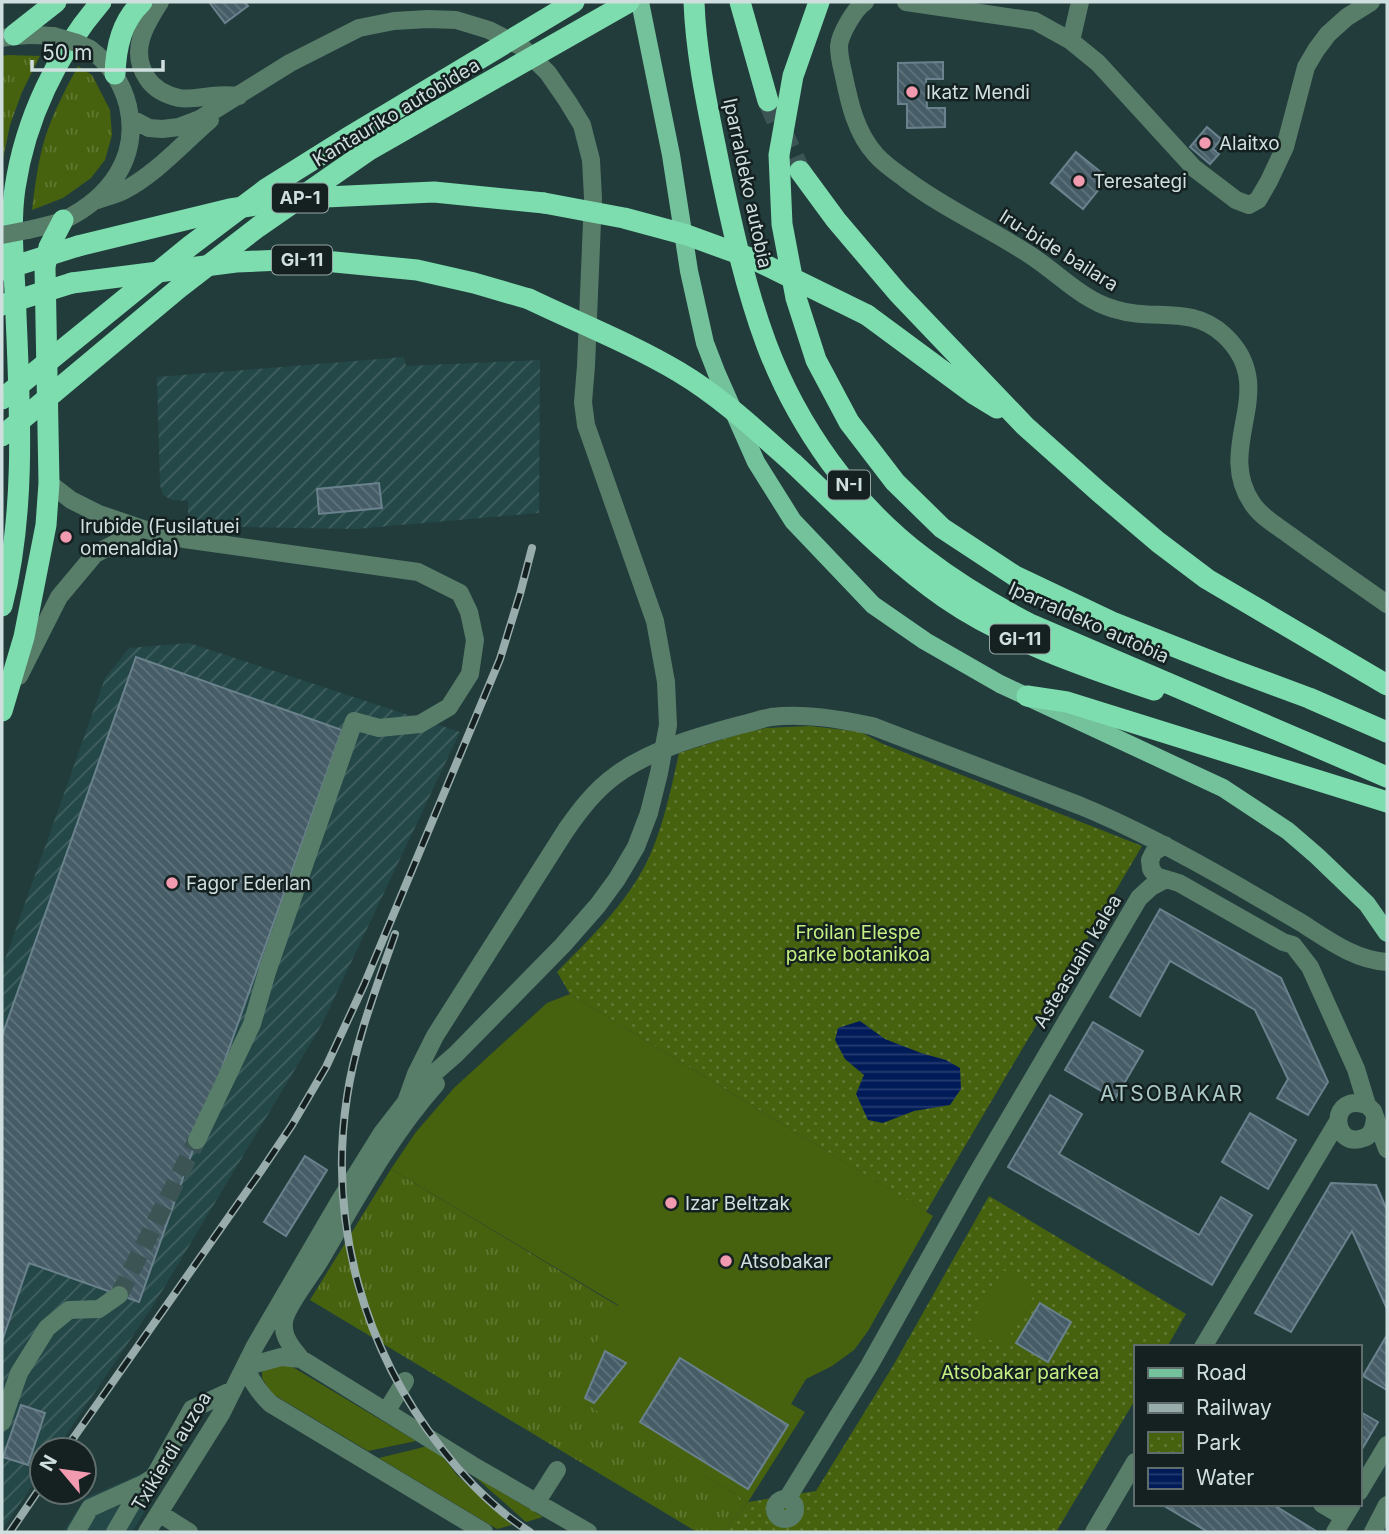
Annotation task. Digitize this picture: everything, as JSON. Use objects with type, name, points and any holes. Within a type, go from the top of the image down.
[{"type":"highway","points":[[8,36],[56,2]]},
{"type":"highway","points":[[2,606],[15,529],[19,449],[20,400],[13,246],[19,164],[40,101],[64,52],[101,2]]},
{"type":"highway","points":[[115,74],[117,46],[121,34],[127,21],[142,2]]},
{"type":"highway","name":"Kantauriko autobidea","points":[[2,399],[190,246],[266,189],[574,2]]},
{"type":"highway","name":"Kantauriko autobidea","points":[[2,436],[179,288],[258,227],[369,150],[629,2]]},
{"type":"highway","name":"Iparraldeko autobia","points":[[694,2],[701,67],[715,142],[747,286],[758,321],[798,411],[824,452],[856,494],[922,557],[995,606],[1032,625],[1387,777]]},
{"type":"highway","points":[[740,2],[768,101]]},
{"type":"highway","name":"N-I","points":[[819,2],[793,76],[779,155],[782,224],[796,299],[816,360],[849,422],[895,482],[942,528],[1015,576],[1112,622],[1309,698],[1387,732]]},
{"type":"highway","points":[[800,171],[836,220],[898,293],[1025,426],[1158,542],[1207,579],[1387,685]]},
{"type":"highway","points":[[2,270],[78,246],[230,209],[304,198],[434,192],[544,203],[624,218],[687,235],[753,259],[867,315],[974,394],[1025,426]]},
{"type":"highway","points":[[2,710],[26,625],[46,525],[49,483],[45,267],[49,247],[63,220]]},
{"type":"highway","name":"GI-11","points":[[2,304],[72,283],[236,262],[304,260],[417,270],[529,299],[680,372],[727,405],[909,570],[946,599],[1006,633],[1109,675],[1292,736]]},
{"type":"highway","points":[[1027,696],[1067,702],[1387,802]]},
{"type":"main road","points":[[640,2],[671,155],[689,271],[705,343],[756,462],[793,521],[873,606],[925,641],[1000,684],[1212,783],[1288,831],[1367,904],[1387,933]]},
{"type":"main road","points":[[648,2],[666,102],[671,155]]},
{"type":"street","points":[[160,2],[139,45],[138,56],[149,81],[158,90],[181,98],[239,96]]},
{"type":"street","name":"Iru-bide bailara","points":[[865,2],[851,18],[839,46],[854,117],[860,133],[876,155],[921,191],[1032,256],[1092,299],[1112,309],[1137,315],[1185,315],[1205,321],[1223,335],[1239,352],[1247,367],[1249,386],[1238,468],[1252,505],[1320,558],[1387,604]]},
{"type":"street","points":[[906,2],[1035,21],[1072,41],[1098,63],[1194,168],[1236,200],[1249,205],[1258,200],[1285,147],[1306,67],[1316,50],[1328,34],[1371,2]]},
{"type":"street","points":[[1072,41],[1080,2]]},
{"type":"street","points":[[130,118],[149,128],[179,127],[200,119],[290,63],[359,28],[394,21],[428,19],[456,20],[489,30],[522,47],[548,73],[582,125],[591,160],[593,198],[583,402],[586,425],[655,621],[666,682],[668,725],[649,813],[636,847],[617,879],[563,945],[456,1054],[407,1099]]},
{"type":"street","points":[[8,36],[35,34],[77,43],[90,49],[115,74],[130,118],[129,150],[117,178],[94,201]]},
{"type":"street","points":[[2,235],[63,220],[94,201],[137,183],[239,96]]},
{"type":"street","points":[[49,483],[71,500],[99,514],[184,539],[418,572],[460,593],[469,612],[475,640],[470,674],[449,707],[420,724],[379,728],[354,721],[267,972],[252,1024],[197,1140]]},
{"type":"street","points":[[2,710],[59,597],[95,554],[143,529]]},
{"type":"street","points":[[407,1099],[435,1036],[581,808],[594,793],[615,775],[640,760],[722,730],[771,718],[837,718],[872,726],[1103,815],[1165,845],[1329,941],[1365,959],[1387,962]]},
{"type":"street","points":[[1165,845],[1154,852],[1150,860],[1151,869],[1156,876],[1179,883],[1283,942],[1293,945],[1310,967],[1357,1072],[1364,1109],[1374,1128],[1363,1139],[1357,1140],[1344,1135],[1340,1131],[1339,1113],[1344,1107],[1364,1109]]},
{"type":"street","name":"Asteasuain kalea","points":[[787,1499],[869,1366],[975,1177],[1139,898],[1166,879]]},
{"type":"street","points":[[1293,945],[1303,933],[1301,923]]},
{"type":"street","points":[[456,1054],[445,1073],[397,1134],[285,1317],[284,1334],[301,1359],[588,1532]]},
{"type":"street","name":"Txikierdi auzoa","points":[[147,1532],[221,1414],[255,1346],[339,1202],[382,1133],[407,1099]]},
{"type":"street","points":[[1364,1109],[1387,1149]]},
{"type":"street","points":[[1204,1345],[1338,1121]]},
{"type":"street","points":[[2,1422],[19,1373],[47,1328],[69,1310],[99,1310],[118,1295]]},
{"type":"street","points":[[301,1359],[281,1357],[245,1367],[253,1384],[271,1404],[484,1532]]},
{"type":"street","points":[[386,1412],[405,1381]]},
{"type":"street","points":[[76,1532],[90,1508],[154,1477],[192,1409],[231,1391]]},
{"type":"street","points":[[1361,1489],[1387,1445]]},
{"type":"street","points":[[1094,1532],[1134,1464]]},
{"type":"street","points":[[536,1503],[557,1470]]},
{"type":"street","points":[[104,1532],[135,1488]]},
{"type":"street","points":[[115,1532],[135,1488]]},
{"type":"street","points":[[89,1532],[108,1500]]},
{"type":"street","points":[[1373,1532],[1387,1505]]},
{"type":"street","points":[[1325,1506],[1344,1518]]},
{"type":"street","points":[[159,1513],[189,1532]]},
{"type":"shaded area","points":[[404,357],[406,366],[540,360],[539,513],[355,529],[188,526],[188,501],[172,500],[163,495],[160,485],[157,377]]},
{"type":"shaded area","name":"Fagor Ederlan","points":[[189,643],[460,732],[321,1026],[153,1306],[65,1436],[28,1436],[28,1492],[2,1530],[2,968],[105,678],[129,648]]},
{"type":"shaded area","points":[[145,1472],[163,1482],[132,1532],[63,1532],[80,1506],[98,1506],[98,1492]]},
{"type":"green space","points":[[2,56],[40,56],[22,92],[10,125],[2,164]]},
{"type":"green space","points":[[78,66],[92,75],[110,110],[112,135],[105,160],[91,178],[63,198],[32,210],[45,138]]},
{"type":"green space","name":"Froilan Elespe parke botanikoa","points":[[810,726],[861,732],[883,744],[1142,846],[926,1212],[570,994],[557,972],[624,899],[645,866],[661,825],[679,753],[766,728]]},
{"type":"green space","name":"Atsobakar","points":[[570,994],[933,1216],[868,1331],[854,1350],[832,1366],[806,1379],[791,1404],[805,1412],[748,1502],[566,1392],[618,1305],[391,1169],[416,1132],[454,1088],[547,1003]]},
{"type":"green space","points":[[391,1169],[618,1306],[567,1392],[748,1502],[723,1532],[697,1532],[310,1300]]},
{"type":"green space","name":"Atsobakar parkea","points":[[989,1196],[1186,1314],[1168,1345],[1134,1345],[1134,1402],[1056,1532],[723,1532],[748,1502],[816,1491],[893,1366]]},
{"type":"green space","points":[[1003,1270],[1037,1290],[1003,1347],[969,1328]]},
{"type":"green space","points":[[281,1364],[291,1366],[416,1441],[368,1451],[271,1393],[262,1378],[262,1372]]},
{"type":"green space","points":[[428,1446],[440,1453],[457,1475],[512,1525],[497,1529],[379,1458]]},
{"type":"green space","points":[[474,1476],[483,1481],[543,1517],[526,1522]]},
{"type":"water","points":[[860,1021],[885,1039],[946,1060],[960,1068],[961,1089],[950,1105],[914,1111],[883,1123],[868,1120],[856,1094],[864,1075],[845,1059],[835,1040],[838,1028]]},
{"type":"building","points":[[209,2],[244,2],[248,6],[225,23]]},
{"type":"building","name":"Ikatz Mendi","points":[[943,62],[943,79],[926,79],[927,108],[945,108],[945,127],[907,128],[907,104],[898,104],[898,63]]},
{"type":"building","name":"Alaitxo","points":[[1207,127],[1221,139],[1213,149],[1219,154],[1210,164],[1190,147]]},
{"type":"building","name":"Teresategi","points":[[1076,152],[1108,178],[1083,209],[1051,183]]},
{"type":"building","points":[[379,483],[382,508],[319,514],[317,489]]},
{"type":"building","name":"Fagor Ederlan","points":[[136,657],[342,730],[139,1302],[29,1263],[2,1341],[2,1036]]},
{"type":"building","points":[[1160,909],[1281,978],[1328,1082],[1308,1115],[1277,1098],[1288,1079],[1255,1010],[1170,961],[1140,1016],[1110,997]]},
{"type":"building","points":[[1093,1022],[1143,1051],[1115,1099],[1065,1070]]},
{"type":"building","points":[[1050,1095],[1082,1114],[1059,1154],[1199,1235],[1221,1197],[1252,1215],[1212,1285],[1008,1167]]},
{"type":"building","points":[[1250,1113],[1296,1140],[1268,1189],[1222,1162]]},
{"type":"building","points":[[305,1156],[327,1170],[286,1236],[264,1222]]},
{"type":"building","points":[[1331,1183],[1376,1185],[1387,1210],[1387,1309],[1352,1231],[1291,1332],[1255,1313]]},
{"type":"building","points":[[1040,1303],[1071,1322],[1048,1362],[1016,1343]]},
{"type":"building","points":[[1387,1335],[1387,1390],[1363,1376]]},
{"type":"building","points":[[605,1351],[626,1363],[594,1403],[585,1398]]},
{"type":"building","points":[[680,1358],[788,1425],[748,1489],[640,1422]]},
{"type":"building","points":[[21,1405],[45,1413],[37,1436],[28,1436],[28,1465],[3,1457]]},
{"type":"building","points":[[1361,1412],[1378,1422],[1361,1451]]},
{"type":"building","points":[[1164,1506],[1275,1506],[1316,1531],[1316,1532],[1208,1532]]},
{"type":"tunnel","points":[[768,101],[800,171]]},
{"type":"tunnel","points":[[119,1295],[197,1140]]},
{"type":"railway","points":[[75,1436],[261,1171],[326,1067],[364,985],[500,659],[532,548]]},
{"type":"railway","points":[[395,934],[361,1035],[347,1097],[342,1144],[348,1237],[358,1282],[372,1327],[414,1410],[461,1472],[494,1505],[530,1532]]},
{"type":"railway","points":[[10,1532],[28,1506]]},
{"type":"place","name":"Ikatz Mendi","points":[[912,92]]},
{"type":"place","name":"Alaitxo","points":[[1205,143]]},
{"type":"place","name":"Teresategi","points":[[1079,181]]},
{"type":"place","name":"Irubide (Fusilatuei omenaldia)","points":[[66,537]]},
{"type":"place","name":"Fagor Ederlan","points":[[172,883]]},
{"type":"place","name":"Izar Beltzak","points":[[671,1203]]},
{"type":"place","name":"Atsobakar","points":[[726,1261]]},
{"type":"district","name":"ATSOBAKAR","points":[[1172,1094]]}]
